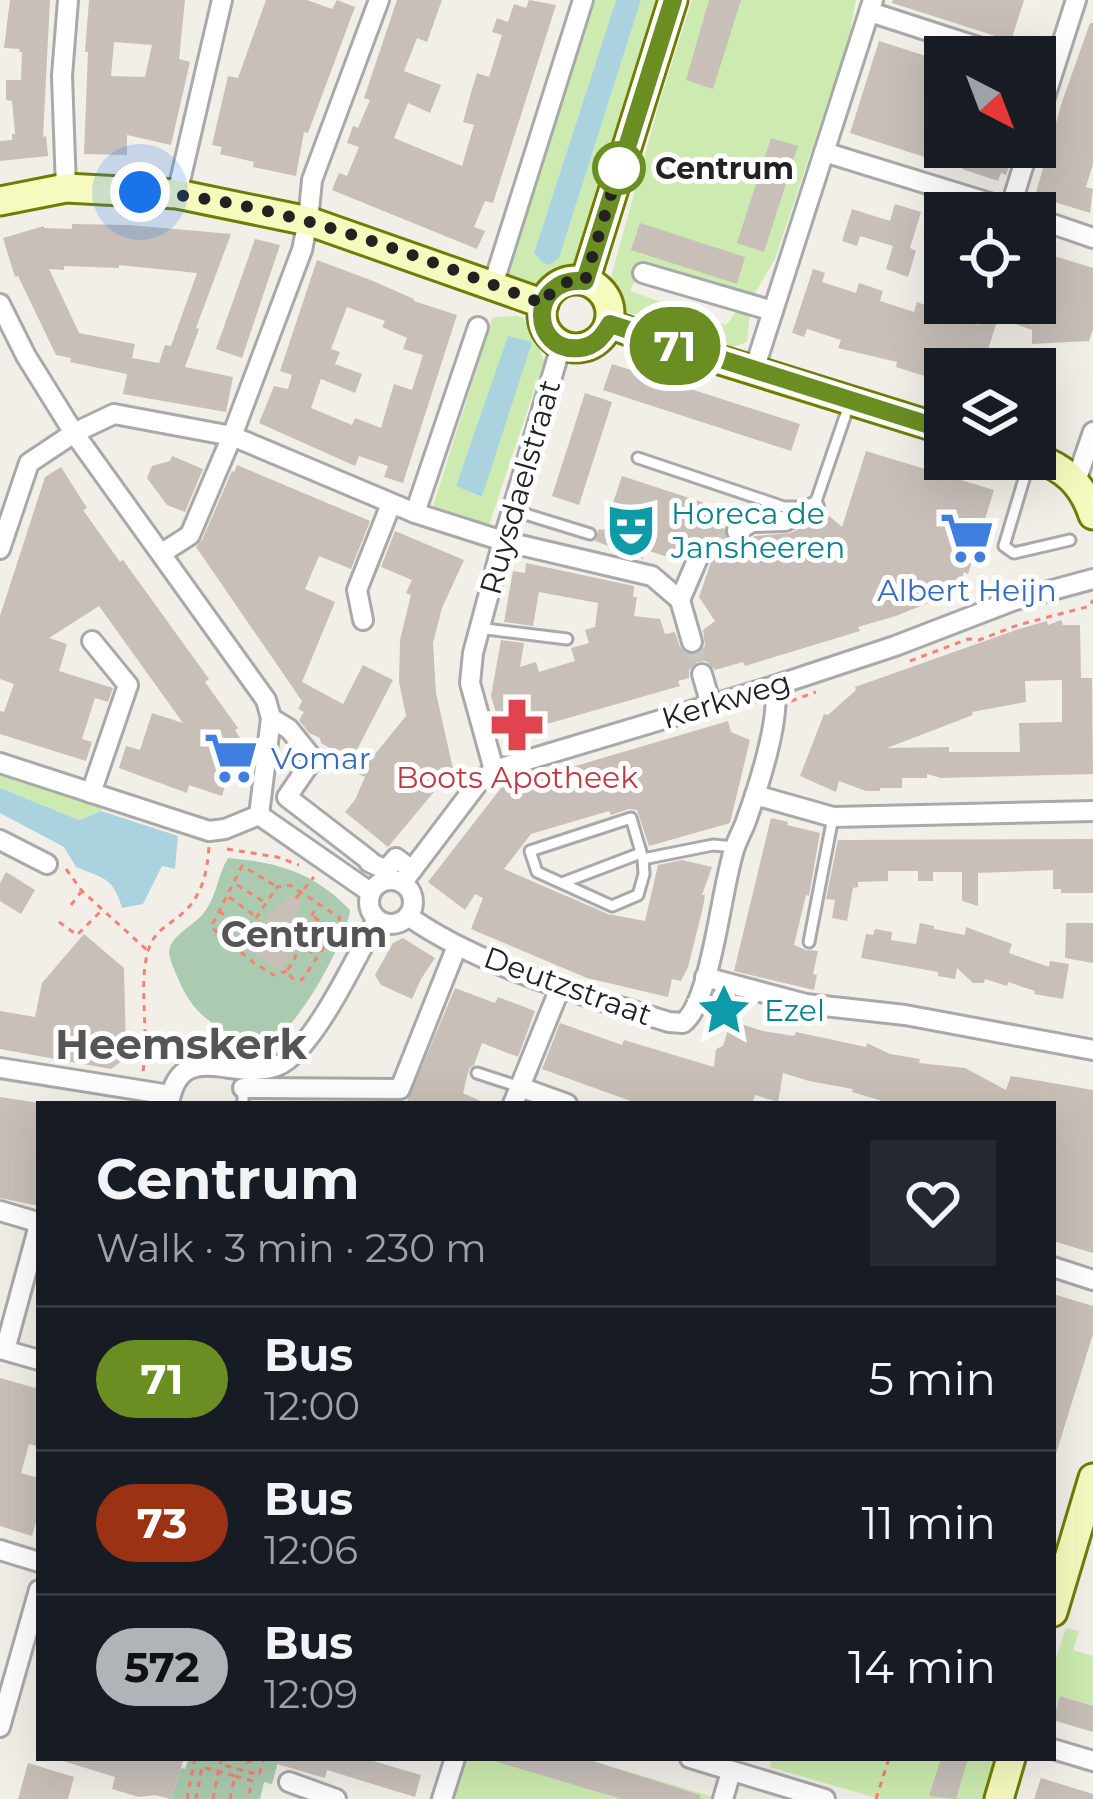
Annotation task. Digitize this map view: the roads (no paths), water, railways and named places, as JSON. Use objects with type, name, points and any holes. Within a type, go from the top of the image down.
[{"type":"street","points":[[66,188],[62,76],[68,0]]},
{"type":"street","points":[[177,194],[222,0]]},
{"type":"street","points":[[162,553],[190,535],[232,436],[302,250],[312,180],[379,0]]},
{"type":"street","points":[[494,285],[583,0]]},
{"type":"street","points":[[585,281],[673,0]]},
{"type":"street","points":[[1056,42],[1076,0]]},
{"type":"street","points":[[754,370],[872,6],[953,36]]},
{"type":"street","points":[[824,152],[954,192]]},
{"type":"street","points":[[0,201],[66,188],[177,194],[308,221],[544,304]]},
{"type":"street","points":[[1056,225],[1093,238]]},
{"type":"street","points":[[643,273],[773,311]]},
{"type":"street","points":[[585,281],[606,297],[610,324],[590,346],[561,346],[547,332],[544,304],[564,282],[585,281]]},
{"type":"street","points":[[0,304],[74,433],[266,700],[272,718],[264,819]]},
{"type":"street","points":[[610,324],[924,423]]},
{"type":"street","points":[[415,513],[478,327]]},
{"type":"street","name":"Ruysdaelstraat","points":[[494,770],[470,683],[478,628],[561,346]]},
{"type":"street","points":[[0,549],[29,463],[114,414],[232,436],[415,513],[502,541],[652,576],[680,600],[692,642]]},
{"type":"street","points":[[1076,481],[1093,432]]},
{"type":"street","points":[[1056,467],[1076,481],[1093,515]]},
{"type":"street","points":[[363,620],[357,590],[392,504]]},
{"type":"street","points":[[736,531],[752,522],[785,521],[814,507]]},
{"type":"street","points":[[680,600],[698,558]]},
{"type":"street","name":"Kerkweg","points":[[494,770],[711,705],[775,696],[1012,601],[1093,579]]},
{"type":"street","points":[[91,793],[128,686],[92,641]]},
{"type":"street","points":[[702,674],[711,705]]},
{"type":"street","points":[[775,696],[705,977],[806,1004],[905,1015],[1093,1050]]},
{"type":"street","points":[[0,763],[209,830],[225,830],[264,819],[313,759],[289,729],[272,718]]},
{"type":"street","points":[[362,887],[407,876],[478,783],[494,770]]},
{"type":"street","points":[[754,795],[833,817],[1093,811]]},
{"type":"street","points":[[264,819],[362,887],[377,919],[393,924],[408,916],[414,900],[396,858],[386,870],[286,797]]},
{"type":"street","points":[[0,839],[47,864]]},
{"type":"street","points":[[362,887],[370,861]]},
{"type":"street","name":"Deutzstraat","points":[[408,916],[458,946],[560,988],[676,1024],[694,1012],[705,977]]},
{"type":"street","points":[[0,1068],[170,1099],[178,1074],[187,1069],[269,1069],[293,1057],[305,1043],[377,919]]},
{"type":"street","points":[[243,1096],[400,1089],[458,946]]},
{"type":"street","points":[[548,1101],[516,1096],[560,988]]},
{"type":"street","points":[[0,1211],[36,1225]]},
{"type":"street","points":[[36,1236],[3,1350],[36,1359]]},
{"type":"street","points":[[1056,1268],[1093,1280]]},
{"type":"street","points":[[1056,1605],[1084,1539],[1093,1478]]},
{"type":"street","points":[[0,1550],[36,1561]]},
{"type":"street","points":[[0,1724],[36,1600]]},
{"type":"street","points":[[1056,1750],[1093,1761]]},
{"type":"street","points":[[442,1799],[454,1761]]},
{"type":"street","points":[[699,1761],[825,1799]]},
{"type":"street","points":[[758,1779],[764,1761]]},
{"type":"street","points":[[999,1799],[1010,1761]]},
{"type":"street","points":[[723,1799],[731,1772]]},
{"type":"street","points":[[289,1782],[336,1799]]},
{"type":"lane","points":[[638,458],[784,507],[814,507],[850,400]]},
{"type":"lane","points":[[1026,480],[1004,546],[1014,553],[1070,540]]},
{"type":"lane","points":[[512,510],[590,534]]},
{"type":"lane","name":"Ruysdaelstraat","points":[[478,628],[566,639]]},
{"type":"lane","points":[[809,942],[833,817]]},
{"type":"lane","points":[[631,818],[642,856],[644,874],[638,895],[612,906],[537,872],[530,851],[631,818]]},
{"type":"lane","points":[[561,883],[642,856],[713,844],[735,847]]},
{"type":"lane","points":[[243,1068],[243,1096]]},
{"type":"lane","points":[[477,1073],[516,1096]]},
{"type":"water","points":[[616,0],[641,0],[559,258],[549,265],[534,253]]},
{"type":"water","points":[[508,336],[532,342],[482,497],[456,486]]},
{"type":"water","points":[[0,788],[79,820],[101,811],[178,836],[175,869],[162,866],[143,904],[122,908],[111,884],[76,867],[64,847],[0,813]]},
{"type":"tunnel","points":[[698,558],[737,531]]},
{"type":"tunnel","points":[[692,642],[702,674]]},
{"type":"place","name":"Centrum","points":[[619,168]]},
{"type":"place","name":"Horeca de Jansheeren","points":[[631,530]]},
{"type":"place","name":"Albert Heijn","points":[[967,538]]},
{"type":"place","name":"Boots Apotheek","points":[[517,725]]},
{"type":"place","name":"Vomar","points":[[231,758]]},
{"type":"place","name":"Ezel","points":[[724,1010]]},
{"type":"district","name":"Centrum","points":[[304,934]]},
{"type":"district","name":"Heemskerk","points":[[181,1044]]}]
